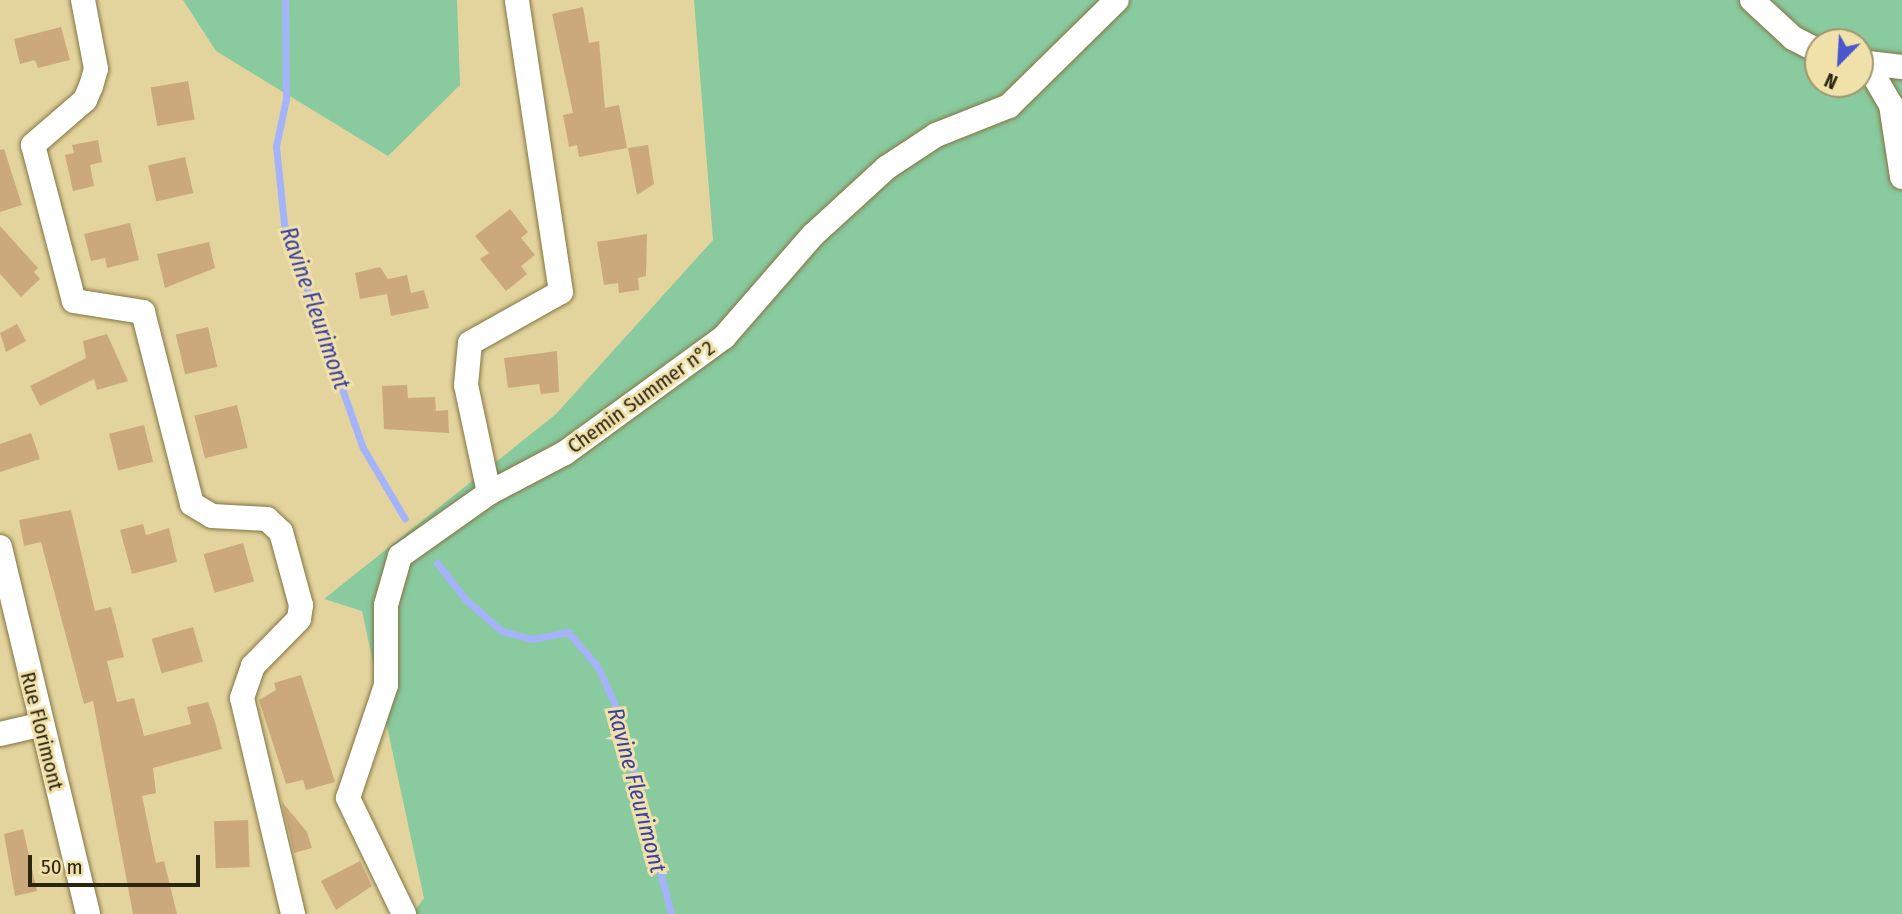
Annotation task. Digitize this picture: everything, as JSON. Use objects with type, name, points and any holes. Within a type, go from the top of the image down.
[{"type":"street","points":[[83,0],[96,69],[91,86],[85,100],[33,145],[74,301],[143,312],[192,504],[212,516],[267,519],[281,532],[301,605],[299,620],[253,666],[243,698],[293,914]]},
{"type":"street","points":[[489,493],[466,385],[470,343],[561,292],[517,0]]},
{"type":"street","name":"Chemin Summer n°2","points":[[404,914],[348,798],[386,685],[390,580],[400,556],[418,539],[489,493],[565,453],[723,337],[813,235],[886,168],[936,135],[1009,106],[1117,0]]},
{"type":"street","points":[[1752,0],[1793,38],[1804,44]]},
{"type":"street","points":[[1874,64],[1902,67]]},
{"type":"street","points":[[1874,79],[1891,105],[1902,177]]},
{"type":"street","name":"Rue Florimont","points":[[0,547],[39,724],[88,914]]},
{"type":"street","points":[[0,734],[39,724]]},
{"type":"green space","points":[[183,0],[457,0],[460,85],[388,156],[216,51]]},
{"type":"green space","points":[[694,0],[1902,0],[1902,914],[412,914],[424,898],[362,611],[324,599],[556,414],[713,240]]},
{"type":"building","points":[[583,7],[589,43],[599,41],[605,108],[619,105],[627,148],[579,157],[577,145],[569,147],[563,115],[573,113],[552,14]]},
{"type":"building","points":[[61,27],[70,60],[38,68],[35,60],[20,64],[14,39]]},
{"type":"building","points":[[188,81],[195,119],[157,126],[151,88]]},
{"type":"building","points":[[98,140],[102,162],[90,165],[94,186],[73,191],[65,155],[74,153],[72,145]]},
{"type":"building","points":[[648,145],[654,184],[637,195],[628,148]]},
{"type":"building","points":[[4,149],[22,205],[0,212],[0,150]]},
{"type":"building","points":[[185,157],[193,193],[156,202],[148,166]]},
{"type":"building","points":[[510,209],[528,232],[521,238],[535,255],[521,266],[527,274],[506,291],[480,259],[489,253],[475,236]]},
{"type":"building","points":[[130,223],[139,260],[107,268],[105,258],[91,261],[84,234]]},
{"type":"building","points":[[0,226],[38,268],[34,272],[40,279],[21,297],[0,274]]},
{"type":"building","points":[[647,234],[646,276],[638,278],[639,290],[619,293],[618,283],[604,285],[597,242]]},
{"type":"building","points":[[209,242],[215,268],[165,288],[157,254]]},
{"type":"building","points":[[380,267],[388,279],[407,275],[411,293],[424,290],[429,308],[391,316],[387,294],[360,299],[355,273]]},
{"type":"building","points":[[17,324],[26,341],[6,352],[0,333]]},
{"type":"building","points":[[208,327],[217,367],[185,374],[176,334]]},
{"type":"building","points":[[107,334],[128,381],[97,390],[94,379],[40,406],[30,386],[86,358],[83,341]]},
{"type":"building","points":[[557,351],[559,392],[541,394],[539,384],[508,388],[504,358]]},
{"type":"building","points":[[407,385],[408,398],[435,397],[436,411],[448,410],[449,433],[384,429],[382,386]]},
{"type":"building","points":[[237,405],[248,448],[205,458],[194,416]]},
{"type":"building","points":[[144,425],[153,462],[118,471],[109,434]]},
{"type":"building","points":[[31,433],[40,459],[0,472],[0,444]]},
{"type":"building","points":[[71,510],[95,611],[111,607],[124,657],[107,661],[117,702],[134,698],[144,736],[191,724],[187,707],[208,702],[215,722],[222,749],[153,768],[156,793],[142,796],[156,863],[164,861],[177,914],[133,914],[93,701],[84,704],[41,542],[24,546],[19,520]]},
{"type":"building","points":[[143,524],[146,535],[169,528],[177,562],[132,574],[120,530]]},
{"type":"building","points":[[243,543],[254,581],[215,593],[204,554]]},
{"type":"building","points":[[193,627],[203,662],[162,673],[152,639]]},
{"type":"building","points":[[301,675],[335,782],[306,790],[303,780],[286,784],[259,700],[276,690],[274,683]]},
{"type":"building","points":[[282,802],[307,832],[312,848],[294,853]]},
{"type":"building","points":[[248,820],[250,867],[216,868],[214,821]]},
{"type":"building","points":[[23,829],[37,891],[15,896],[4,834]]},
{"type":"building","points":[[360,861],[372,886],[336,910],[321,881]]},
{"type":"waterway","name":"Ravine Fleurimont","points":[[285,0],[286,99],[276,146],[284,224],[363,448],[405,519]]},
{"type":"waterway","name":"Ravine Fleurimont","points":[[437,563],[466,600],[502,631],[532,639],[568,632],[598,667],[619,714],[671,914]]}]
